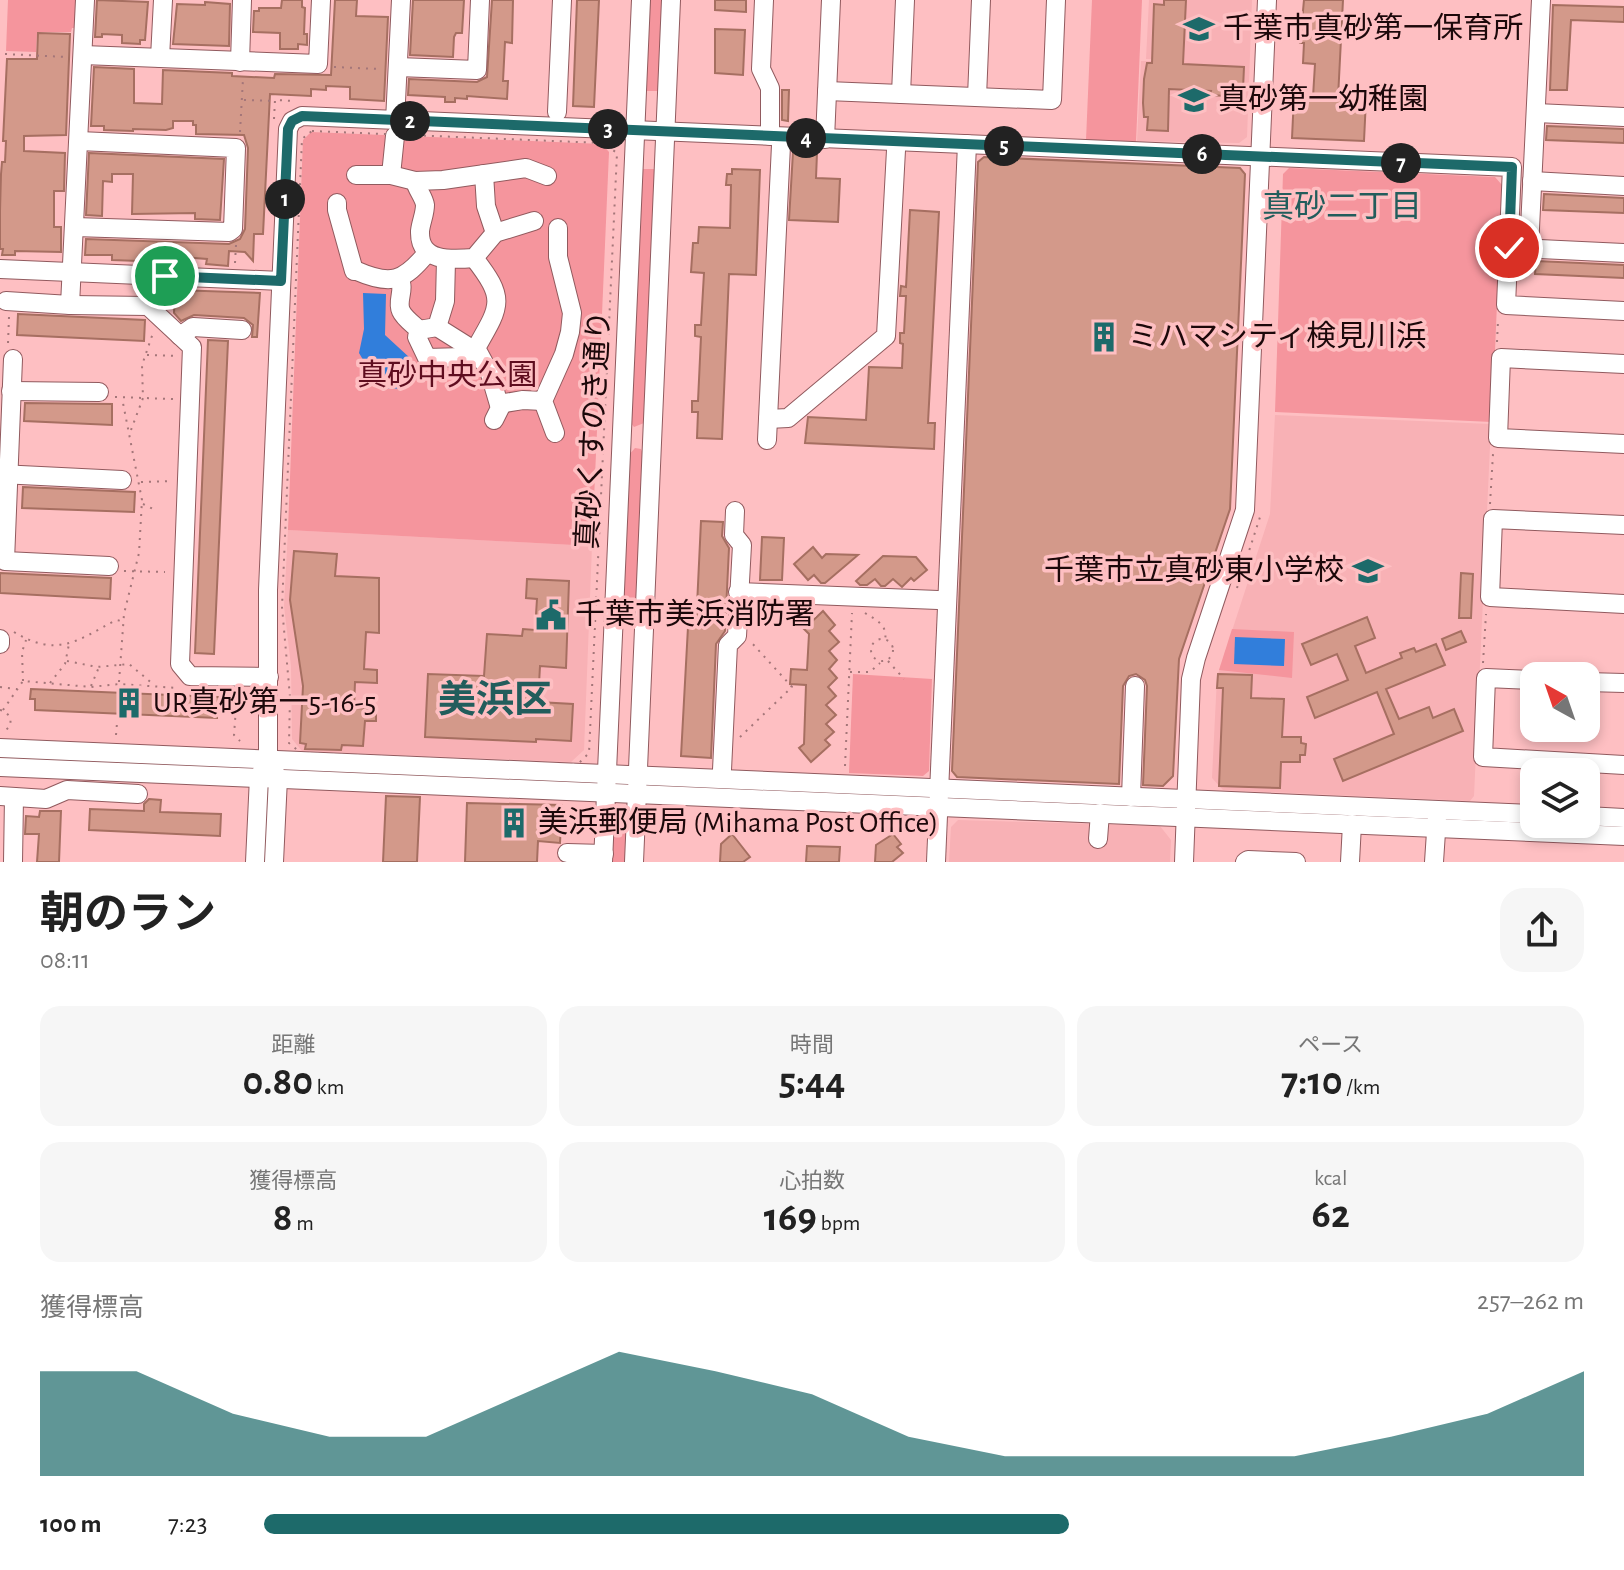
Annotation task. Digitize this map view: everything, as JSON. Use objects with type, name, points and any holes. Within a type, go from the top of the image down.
[{"type":"street","points":[[70,305],[85,0]]},
{"type":"street","points":[[160,58],[163,0]]},
{"type":"street","points":[[241,62],[242,0]]},
{"type":"street","points":[[82,56],[318,64],[321,0]]},
{"type":"street","points":[[391,175],[401,0]]},
{"type":"street","points":[[398,67],[477,70],[480,0]]},
{"type":"street","points":[[557,112],[562,0]]},
{"type":"street","name":"真砂くすのき通り","points":[[603,858],[641,0]]},
{"type":"street","name":"真砂くすのき通り","points":[[634,862],[671,0]]},
{"type":"street","points":[[764,0],[761,69],[770,88],[776,141],[767,440]]},
{"type":"street","points":[[825,139],[831,0]]},
{"type":"street","points":[[901,94],[905,0]]},
{"type":"street","points":[[977,97],[981,0]]},
{"type":"street","points":[[827,91],[1052,100],[1056,0]]},
{"type":"street","points":[[1184,862],[1193,669],[1245,510],[1267,0]]},
{"type":"street","points":[[1529,249],[1541,0]]},
{"type":"street","points":[[1536,113],[1624,117]]},
{"type":"street","points":[[255,862],[259,777],[268,760],[268,590],[288,129],[292,121],[302,116],[395,128],[665,132],[776,141],[825,139],[967,144],[1512,167],[1506,305],[1624,311]]},
{"type":"street","points":[[75,227],[233,229],[236,148],[79,141]]},
{"type":"street","points":[[936,862],[967,144]]},
{"type":"street","points":[[768,419],[788,418],[886,336],[896,150]]},
{"type":"street","points":[[356,175],[391,175],[415,181],[443,180],[526,168],[547,176]]},
{"type":"street","points":[[484,174],[486,206],[495,233]]},
{"type":"street","points":[[415,181],[425,200],[420,234],[427,253],[446,260],[474,258],[495,233],[534,221]]},
{"type":"street","points":[[1532,181],[1624,186]]},
{"type":"street","points":[[337,203],[356,271],[383,280],[399,278],[427,253]]},
{"type":"street","points":[[555,433],[543,401],[570,332],[572,313],[558,257],[558,228]]},
{"type":"street","points":[[1509,248],[1624,253]]},
{"type":"street","points":[[446,260],[445,301],[428,328],[417,337],[427,358],[464,357],[474,349],[495,316],[498,304],[490,278],[474,258]]},
{"type":"street","points":[[0,269],[281,281]]},
{"type":"street","points":[[399,278],[403,289],[399,305],[401,312],[474,349],[490,374],[497,412],[523,400],[543,401]]},
{"type":"street","points":[[6,301],[148,306],[164,313],[192,347],[180,664],[190,676],[269,677]]},
{"type":"street","points":[[180,336],[193,327],[242,330]]},
{"type":"street","points":[[1624,364],[1501,358],[1498,438],[1624,444]]},
{"type":"street","points":[[13,359],[4,474],[5,561],[109,566]]},
{"type":"street","points":[[11,391],[99,392]]},
{"type":"street","points":[[621,436],[652,436]]},
{"type":"street","points":[[4,474],[131,481]]},
{"type":"street","points":[[722,770],[728,645],[737,636],[742,545],[734,535],[735,511]]},
{"type":"street","points":[[1624,525],[1493,519],[1490,597],[1624,604]]},
{"type":"street","points":[[738,592],[852,604],[938,600]]},
{"type":"street","points":[[1520,679],[1486,678],[1483,757],[1520,763]]},
{"type":"street","points":[[1600,682],[1624,683]]},
{"type":"street","points":[[1131,797],[1135,686]]},
{"type":"street","points":[[0,748],[268,760],[606,783]]},
{"type":"street","points":[[268,760],[278,778],[274,862]]},
{"type":"street","points":[[1600,766],[1624,765]]},
{"type":"street","points":[[0,767],[278,778],[637,784],[938,798],[1100,813],[1186,808],[1520,826]]},
{"type":"street","points":[[13,862],[7,797],[46,799],[67,790],[138,794]]},
{"type":"street","points":[[938,798],[1131,797],[1186,808],[1352,824],[1520,815]]},
{"type":"street","points":[[1098,839],[1100,813]]},
{"type":"street","points":[[1600,817],[1624,818]]},
{"type":"street","points":[[1434,862],[1437,819]]},
{"type":"street","points":[[1350,862],[1352,824]]},
{"type":"street","points":[[1600,833],[1624,836]]},
{"type":"street","points":[[567,853],[603,858]]},
{"type":"street","points":[[1245,862],[1296,862]]},
{"type":"path","points":[[5,54],[82,56]]},
{"type":"path","points":[[236,148],[240,143],[241,62]]},
{"type":"path","points":[[318,64],[390,70],[398,67]]},
{"type":"path","points":[[242,100],[275,100]]},
{"type":"path","points":[[395,128],[603,143],[617,153],[589,753],[579,763],[301,753],[289,743],[290,697],[282,607],[302,139],[312,131],[395,128]]},
{"type":"path","points":[[230,231],[237,237],[234,270]]},
{"type":"path","points":[[130,430],[133,429],[143,398],[142,365],[154,328],[164,313]]},
{"type":"path","points":[[1499,315],[1497,351],[1501,358]]},
{"type":"path","points":[[146,355],[191,356]]},
{"type":"path","points":[[119,684],[123,621],[135,572],[142,504],[131,481],[130,430],[122,398]]},
{"type":"path","points":[[1493,519],[1490,511],[1493,447],[1498,438]]},
{"type":"path","points":[[131,481],[187,481]]},
{"type":"path","points":[[1234,596],[1261,517],[1262,502]]},
{"type":"path","points":[[142,504],[157,511]]},
{"type":"path","points":[[109,566],[113,571],[183,573]]},
{"type":"path","points":[[1486,678],[1483,669],[1490,597]]},
{"type":"path","points":[[844,776],[852,604],[879,622],[886,631],[885,640],[893,649],[892,656],[881,661],[874,657],[872,650],[874,643],[885,640]]},
{"type":"path","points":[[3,637],[69,644],[116,620],[123,621]]},
{"type":"path","points":[[732,746],[792,687],[746,636],[737,636]]},
{"type":"path","points":[[0,733],[8,729],[11,722],[9,715],[1,710],[23,681],[22,652],[26,639]]},
{"type":"path","points":[[50,684],[67,661],[69,644]]},
{"type":"path","points":[[887,660],[904,679]]},
{"type":"path","points":[[67,661],[99,667],[129,664],[154,685]]},
{"type":"path","points":[[849,672],[870,672],[879,667],[881,661]]},
{"type":"path","points":[[91,687],[99,667]]},
{"type":"path","points":[[23,681],[91,687],[119,684],[179,688]]},
{"type":"path","points":[[0,687],[17,689]]},
{"type":"path","points":[[237,691],[234,735],[244,745]]},
{"type":"path","points":[[115,744],[117,723]]},
{"type":"shaded area","points":[[1149,0],[1252,0],[1247,137],[1239,143],[1137,141],[1141,61],[1190,61],[1146,59]]},
{"type":"shaded area","name":"千葉市立真砂東小学校","points":[[1275,415],[1491,424],[1474,796],[1470,801],[1223,790],[1212,778],[1217,677],[1270,514]]},
{"type":"shaded area","points":[[288,530],[592,546],[584,750],[571,762],[302,751],[292,739],[291,666],[284,606]]},
{"type":"shaded area","points":[[958,820],[1160,826],[1171,840],[1170,862],[949,862],[951,827]]},
{"type":"green space","points":[[8,0],[79,0],[78,28],[72,28],[71,32],[37,32],[36,52],[6,51]]},
{"type":"green space","points":[[648,0],[664,0],[660,91],[644,91]]},
{"type":"green space","points":[[1092,0],[1142,0],[1136,142],[1086,140]]},
{"type":"green space","name":"真砂中央公園","points":[[311,132],[602,144],[609,152],[592,546],[288,530],[303,140]]},
{"type":"green space","points":[[1289,168],[1495,177],[1502,185],[1492,422],[1275,412],[1283,174]]},
{"type":"green space","points":[[640,169],[656,169],[644,423],[634,427],[630,422]]},
{"type":"green space","points":[[635,448],[641,449],[643,454],[637,608],[628,615],[621,608],[628,456]]},
{"type":"green space","points":[[1232,629],[1294,632],[1292,678],[1219,670]]},
{"type":"green space","points":[[853,674],[932,679],[929,771],[923,776],[849,773]]},
{"type":"green space","points":[[612,828],[627,828],[626,862],[610,862]]},
{"type":"water","points":[[363,293],[386,294],[385,335],[410,358],[406,389],[380,388],[359,353],[364,329]]},
{"type":"water","points":[[1235,637],[1285,639],[1284,666],[1234,664]]},
{"type":"building","points":[[97,0],[148,2],[145,40],[140,40],[140,44],[122,43],[122,35],[102,34],[102,37],[95,37]]},
{"type":"building","points":[[282,0],[302,0],[302,7],[305,8],[304,34],[307,34],[307,45],[298,44],[298,49],[280,49],[280,33],[253,32],[254,11],[259,11],[259,8],[281,8]]},
{"type":"building","points":[[335,0],[357,0],[356,16],[388,17],[384,101],[350,99],[350,87],[311,89],[311,96],[270,94],[263,234],[254,234],[253,261],[245,252],[229,251],[228,266],[206,264],[207,259],[181,257],[139,256],[139,261],[112,260],[112,255],[85,255],[86,239],[229,244],[240,239],[245,229],[248,148],[244,135],[196,134],[193,121],[173,121],[173,128],[166,130],[104,130],[104,126],[91,126],[94,67],[134,69],[134,103],[162,104],[163,70],[274,78],[275,74],[331,75]]},
{"type":"building","points":[[413,0],[464,0],[462,33],[456,33],[454,37],[453,57],[410,55]]},
{"type":"building","points":[[492,0],[513,0],[512,43],[505,42],[503,81],[508,81],[507,99],[467,96],[467,99],[455,98],[455,102],[445,102],[445,97],[408,95],[409,79],[477,82],[487,77]]},
{"type":"building","points":[[577,0],[599,0],[594,107],[573,106]]},
{"type":"building","points":[[715,0],[746,0],[746,12],[715,10]]},
{"type":"building","points":[[1164,0],[1186,0],[1183,64],[1244,67],[1243,89],[1233,88],[1233,92],[1226,92],[1226,96],[1210,95],[1211,91],[1169,89],[1168,131],[1147,130],[1148,117],[1144,117],[1143,103],[1144,79],[1147,63],[1152,63],[1154,4],[1164,5]]},
{"type":"building","points":[[1304,0],[1343,0],[1338,98],[1366,99],[1364,141],[1292,138],[1294,96],[1313,97],[1315,64],[1303,63],[1304,43],[1300,43]]},
{"type":"building","points":[[205,2],[230,4],[229,46],[173,44],[177,4],[205,5]]},
{"type":"building","points":[[1553,5],[1624,7],[1624,22],[1571,20],[1567,90],[1550,90]]},
{"type":"building","points":[[715,29],[745,30],[743,75],[715,73]]},
{"type":"building","points":[[38,33],[70,34],[66,135],[24,136],[24,151],[65,153],[64,191],[54,191],[54,227],[61,227],[61,252],[15,251],[15,255],[2,255],[0,211],[6,141],[3,141],[7,59],[37,59]]},
{"type":"building","points":[[782,90],[789,90],[788,121],[782,120]]},
{"type":"building","points":[[1547,126],[1624,129],[1624,143],[1546,140]]},
{"type":"building","points":[[793,152],[817,153],[816,178],[840,179],[838,222],[789,220]]},
{"type":"building","points":[[89,153],[224,159],[220,220],[195,219],[195,213],[132,214],[133,174],[112,174],[112,182],[103,181],[102,216],[86,215]]},
{"type":"building","name":"ミハマシティ検見川浜","points":[[984,157],[1240,168],[1245,174],[1230,509],[1179,659],[1173,776],[1163,786],[1143,785],[1147,686],[1145,680],[1136,674],[1129,676],[1123,686],[1119,784],[957,777],[952,771],[978,162]]},
{"type":"building","points":[[732,169],[760,170],[756,275],[729,274],[722,439],[697,438],[698,412],[692,412],[692,401],[698,401],[701,337],[695,336],[695,325],[701,325],[704,273],[691,272],[693,243],[698,243],[699,227],[730,228],[731,185],[726,185],[727,174],[732,174]]},
{"type":"building","points":[[1544,194],[1624,198],[1624,213],[1543,210]]},
{"type":"building","points":[[910,210],[939,212],[928,423],[935,423],[934,449],[805,443],[808,417],[866,420],[869,367],[902,368],[900,333],[904,333],[906,296],[900,296],[901,286],[906,287]]},
{"type":"building","points":[[1536,261],[1624,265],[1624,278],[1535,274]]},
{"type":"building","points":[[175,290],[260,293],[257,337],[252,337],[253,325],[244,318],[194,315],[181,321],[174,313]]},
{"type":"building","points":[[18,314],[145,320],[144,341],[17,335]]},
{"type":"building","points":[[208,340],[228,341],[214,654],[195,653]]},
{"type":"building","points":[[25,403],[112,404],[112,425],[24,421]]},
{"type":"building","points":[[23,487],[135,492],[134,512],[22,508]]},
{"type":"building","points":[[701,521],[723,522],[722,536],[729,548],[725,631],[716,644],[711,758],[681,756],[688,627],[696,627]]},
{"type":"building","points":[[762,537],[784,538],[782,580],[760,580]]},
{"type":"building","points":[[813,547],[822,558],[826,554],[858,555],[825,583],[821,583],[814,575],[808,580],[794,564]]},
{"type":"building","points":[[294,551],[337,554],[335,576],[379,578],[379,633],[366,632],[364,669],[377,670],[377,683],[355,682],[354,708],[376,709],[376,721],[365,721],[363,746],[342,745],[341,750],[305,749],[306,744],[300,743],[303,686],[290,600]]},
{"type":"building","points":[[883,556],[916,557],[927,570],[902,587],[893,579],[885,586],[875,579],[867,585],[860,585],[856,581]]},
{"type":"building","points":[[0,573],[111,578],[110,599],[0,593]]},
{"type":"building","points":[[1461,573],[1473,574],[1471,618],[1459,618]]},
{"type":"building","points":[[527,579],[569,581],[566,668],[540,666],[538,702],[573,704],[571,741],[425,737],[428,674],[484,676],[487,634],[522,636],[523,629],[535,630],[537,599],[526,598]]},
{"type":"building","points":[[823,611],[835,625],[829,631],[839,642],[829,651],[837,660],[829,669],[837,678],[828,687],[836,696],[826,705],[836,715],[826,724],[834,732],[825,740],[830,745],[811,762],[799,748],[804,744],[806,685],[790,684],[791,669],[807,670],[809,634],[804,629]]},
{"type":"building","points":[[1367,617],[1375,638],[1355,646],[1366,673],[1402,658],[1400,653],[1414,648],[1416,652],[1436,644],[1445,665],[1386,689],[1399,719],[1429,707],[1433,718],[1454,709],[1463,731],[1343,781],[1334,759],[1394,734],[1377,692],[1315,718],[1307,697],[1348,680],[1337,654],[1311,665],[1302,644]]},
{"type":"building","points":[[1461,631],[1466,642],[1446,650],[1442,639]]},
{"type":"building","points":[[1218,674],[1252,675],[1251,698],[1284,699],[1282,737],[1301,737],[1301,743],[1306,744],[1305,755],[1300,755],[1300,762],[1281,762],[1280,788],[1219,786],[1223,688],[1217,688]]},
{"type":"building","name":"UR真砂第一5-16-5","points":[[31,689],[224,697],[223,708],[217,708],[217,718],[35,710],[35,699],[30,699]]},
{"type":"building","points":[[386,796],[420,797],[417,862],[383,862]]},
{"type":"building","points":[[149,799],[161,800],[160,812],[221,814],[220,836],[89,830],[90,809],[144,811],[144,804]]},
{"type":"building","name":"美浜郵便局 (Mihama Post Office)","points":[[467,803],[562,805],[560,843],[538,841],[537,862],[465,862]]},
{"type":"building","points":[[40,811],[61,811],[59,862],[37,862],[39,834],[25,834],[26,816],[39,817]]},
{"type":"building","points":[[732,834],[750,857],[743,862],[720,862],[721,844]]},
{"type":"building","points":[[893,834],[901,844],[897,847],[903,853],[892,862],[875,862],[876,845]]},
{"type":"building","points":[[807,846],[840,847],[839,862],[806,862]]},
{"type":"place","name":"千葉市真砂第一保育所","points":[[1199,29]]},
{"type":"place","name":"真砂第一幼稚園","points":[[1194,100]]},
{"type":"place","name":"ミハマシティ検見川浜","points":[[1104,337]]},
{"type":"place","name":"千葉市立真砂東小学校","points":[[1368,571]]},
{"type":"place","name":"千葉市美浜消防署","points":[[551,615]]},
{"type":"place","name":"UR真砂第一5-16-5","points":[[129,703]]},
{"type":"place","name":"美浜郵便局 (Mihama Post Office)","points":[[514,823]]},
{"type":"district","name":"真砂二丁目","points":[[1342,207]]},
{"type":"district","name":"美浜区","points":[[495,701]]},
{"type":"route","points":[[165,276],[281,281],[288,129],[292,121],[302,116],[1512,167],[1509,248]]}]
